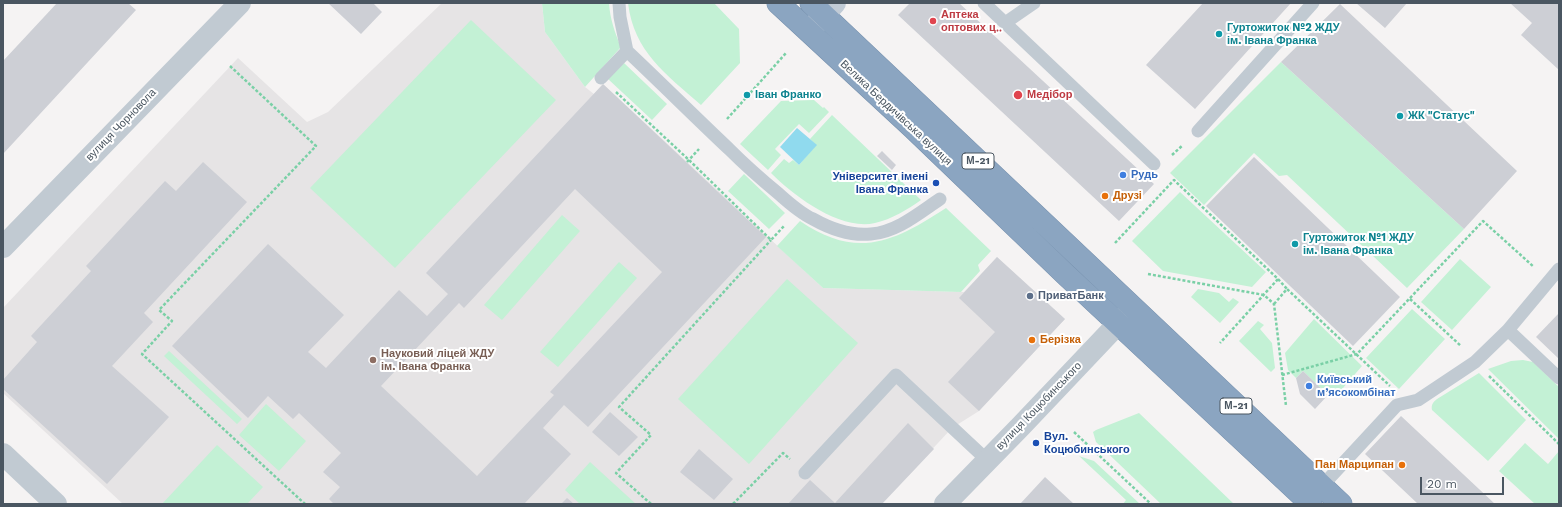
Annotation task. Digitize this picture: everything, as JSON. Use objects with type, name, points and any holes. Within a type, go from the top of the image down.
[{"type":"highway","name":"Велика Бердичівська вулиця","points":[[778,3],[913,128],[1125,316],[1316,495],[1341,504]]},
{"type":"highway","name":"Велика Бердичівська вулиця","points":[[823,7],[1125,316]]},
{"type":"street","name":"вулиця Чорновола","points":[[3,247],[240,3]]},
{"type":"street","points":[[808,31],[823,7]]},
{"type":"street","name":"вулиця Коцюбинського","points":[[945,504],[1125,316]]},
{"type":"street","points":[[3,454],[56,504]]},
{"type":"lane","points":[[619,3],[620,17],[627,50],[752,171],[798,210],[813,220],[847,232],[871,234],[895,227],[940,199]]},
{"type":"lane","points":[[984,3],[1154,164]]},
{"type":"lane","points":[[1006,23],[1034,3]]},
{"type":"lane","points":[[1198,131],[1313,3]]},
{"type":"lane","points":[[602,78],[627,50]]},
{"type":"lane","points":[[1316,495],[1397,405],[1418,400],[1476,361],[1508,330],[1559,270]]},
{"type":"lane","points":[[1508,330],[1559,378]]},
{"type":"lane","points":[[805,473],[896,375],[988,460]]},
{"type":"path","points":[[688,161],[786,53]]},
{"type":"path","points":[[230,66],[316,146],[159,310],[172,321],[142,354],[305,504]]},
{"type":"path","points":[[602,78],[771,240]]},
{"type":"path","points":[[1114,243],[1174,180],[1408,403]]},
{"type":"path","points":[[651,504],[616,473],[651,435],[619,407],[798,210]]},
{"type":"path","points":[[1282,375],[1357,354],[1483,221],[1549,281]]},
{"type":"path","points":[[1148,274],[1264,295],[1274,304],[1286,406]]},
{"type":"path","points":[[1220,343],[1278,279]]},
{"type":"path","points":[[1274,304],[1288,289]]},
{"type":"path","points":[[1410,299],[1476,361],[1559,444]]},
{"type":"path","points":[[1074,432],[1151,504]]},
{"type":"path","points":[[733,504],[783,453],[805,473]]},
{"type":"shaded area","points":[[442,3],[542,3],[545,32],[585,87],[594,94],[603,84],[823,288],[964,292],[997,257],[1065,319],[979,411],[952,428],[881,504],[123,504],[3,393],[3,308],[238,58],[307,122],[328,112]]},
{"type":"green space","points":[[542,3],[609,3],[613,26],[621,47],[585,87],[545,32]]},
{"type":"green space","points":[[628,3],[714,3],[739,29],[740,63],[701,105],[664,72],[645,49],[631,20]]},
{"type":"green space","points":[[471,20],[556,100],[395,268],[310,188]]},
{"type":"green space","points":[[1281,62],[1464,229],[1407,288],[1287,175],[1279,176],[1254,153],[1204,205],[1170,173]]},
{"type":"green space","points":[[624,63],[667,104],[652,120],[608,79]]},
{"type":"green space","points":[[814,100],[829,112],[809,133],[799,124],[775,149],[781,155],[768,170],[740,144],[781,101]]},
{"type":"green space","points":[[832,115],[921,200],[899,214],[875,223],[861,224],[847,222],[818,210],[792,192],[771,173],[784,159],[789,163],[793,160],[799,165],[816,145],[810,139]]},
{"type":"green space","points":[[744,174],[785,213],[769,229],[728,191]]},
{"type":"green space","points":[[1180,192],[1266,272],[1252,287],[1163,271],[1132,241]]},
{"type":"green space","points":[[946,208],[991,251],[978,265],[980,271],[961,292],[823,288],[777,246],[800,221],[821,233],[840,240],[858,243],[875,242],[909,230]]},
{"type":"green space","points":[[562,215],[580,231],[502,320],[484,305]]},
{"type":"green space","points":[[1460,259],[1491,287],[1452,330],[1421,302]]},
{"type":"green space","points":[[619,262],[637,278],[558,367],[540,352]]},
{"type":"green space","points":[[787,279],[858,343],[749,464],[678,399]]},
{"type":"green space","points":[[1198,289],[1219,293],[1229,302],[1233,298],[1239,302],[1220,323],[1191,297]]},
{"type":"green space","points":[[1412,309],[1445,339],[1399,389],[1366,358]]},
{"type":"green space","points":[[1314,319],[1362,366],[1337,395],[1329,397],[1303,371],[1296,378],[1288,370],[1285,353]]},
{"type":"green space","points":[[1258,321],[1264,325],[1260,329],[1272,343],[1275,368],[1271,372],[1239,341]]},
{"type":"green space","points":[[169,351],[242,419],[237,424],[164,356]]},
{"type":"green space","points":[[1523,360],[1533,362],[1559,387],[1559,439],[1488,369],[1511,361]]},
{"type":"green space","points":[[1479,373],[1526,420],[1488,461],[1432,410],[1434,401]]},
{"type":"green space","points":[[266,404],[306,441],[279,471],[239,435]]},
{"type":"green space","points":[[1139,413],[1234,504],[1161,504],[1096,442],[1093,432]]},
{"type":"green space","points":[[1525,443],[1548,464],[1559,451],[1559,504],[1535,504],[1499,471]]},
{"type":"green space","points":[[217,445],[263,487],[247,504],[162,504]]},
{"type":"green space","points":[[1079,456],[1094,461],[1140,504],[1123,504],[1126,500]]},
{"type":"green space","points":[[590,462],[636,504],[580,504],[565,490]]},
{"type":"water","points":[[797,128],[817,145],[799,165],[780,147]]},
{"type":"building","points":[[57,3],[128,3],[136,10],[3,154],[3,61]]},
{"type":"building","points":[[328,3],[373,3],[382,12],[361,34]]},
{"type":"building","points":[[910,3],[959,3],[1154,184],[1119,221],[898,15]]},
{"type":"building","name":"Гуртожиток №2 ЖДУ ім. Івана Франка","points":[[1203,3],[1291,3],[1195,109],[1146,65]]},
{"type":"building","points":[[1356,3],[1407,3],[1385,28]]},
{"type":"building","points":[[1510,3],[1559,3],[1559,70],[1521,35],[1532,23]]},
{"type":"building","name":"ЖК \"Статус\"","points":[[1340,4],[1517,171],[1464,229],[1281,62]]},
{"type":"building","points":[[603,84],[766,237],[588,427],[564,405],[543,428],[571,454],[524,504],[334,504],[329,499],[340,487],[323,472],[341,453],[299,413],[293,419],[268,396],[248,418],[172,346],[268,244],[344,315],[308,352],[326,368],[399,290],[427,316],[448,294],[426,273]],"holes":[[[575,189],[662,272],[550,392],[554,395],[477,476],[381,386],[459,303],[464,308]]]},
{"type":"building","points":[[882,151],[896,165],[892,170],[877,156]]},
{"type":"building","name":"Гуртожиток №1 ЖДУ ім. Івана Франка","points":[[1254,157],[1400,297],[1353,346],[1206,206]]},
{"type":"building","points":[[203,162],[247,202],[144,313],[153,322],[112,366],[169,417],[107,484],[3,389],[3,380],[37,342],[31,336],[91,271],[86,266],[165,181],[176,191]]},
{"type":"building","points":[[997,257],[1065,319],[979,411],[948,382],[995,332],[959,298]]},
{"type":"building","points":[[1559,313],[1559,359],[1536,337]]},
{"type":"building","name":"Київський м’ясокомбінат","points":[[1303,371],[1328,395],[1315,409],[1300,394],[1296,378]]},
{"type":"building","points":[[610,412],[638,437],[619,456],[592,432]]},
{"type":"building","points":[[1401,416],[1495,504],[1418,504],[1365,454]]},
{"type":"building","points":[[908,423],[934,449],[882,504],[788,504],[810,480],[835,503]]},
{"type":"building","points":[[699,449],[733,479],[714,500],[680,472]]},
{"type":"building","points":[[1045,477],[1074,504],[1020,504]]},
{"type":"building","points":[[567,498],[574,504],[561,504]]},
{"type":"place","name":"Аптека оптових ц‥","points":[[933,21]]},
{"type":"place","name":"Гуртожиток №2 ЖДУ ім. Івана Франка","points":[[1219,34]]},
{"type":"place","name":"Іван Франко","points":[[747,95]]},
{"type":"place","name":"Медібор","points":[[1018,95]]},
{"type":"place","name":"ЖК \"Статус\"","points":[[1400,116]]},
{"type":"place","name":"Рудь","points":[[1123,175]]},
{"type":"place","name":"Університет імені Івана Франка","points":[[936,183]]},
{"type":"place","name":"Друзі","points":[[1105,196]]},
{"type":"place","name":"Гуртожиток №1 ЖДУ ім. Івана Франка","points":[[1295,244]]},
{"type":"place","name":"ПриватБанк","points":[[1030,296]]},
{"type":"place","name":"Берізка","points":[[1032,340]]},
{"type":"place","name":"Науковий ліцей ЖДУ ім. Івана Франка","points":[[373,360]]},
{"type":"place","name":"Київський м’ясокомбінат","points":[[1309,386]]},
{"type":"place","name":"Вул. Коцюбинського","points":[[1036,443]]},
{"type":"place","name":"Пан Марципан","points":[[1402,465]]}]
